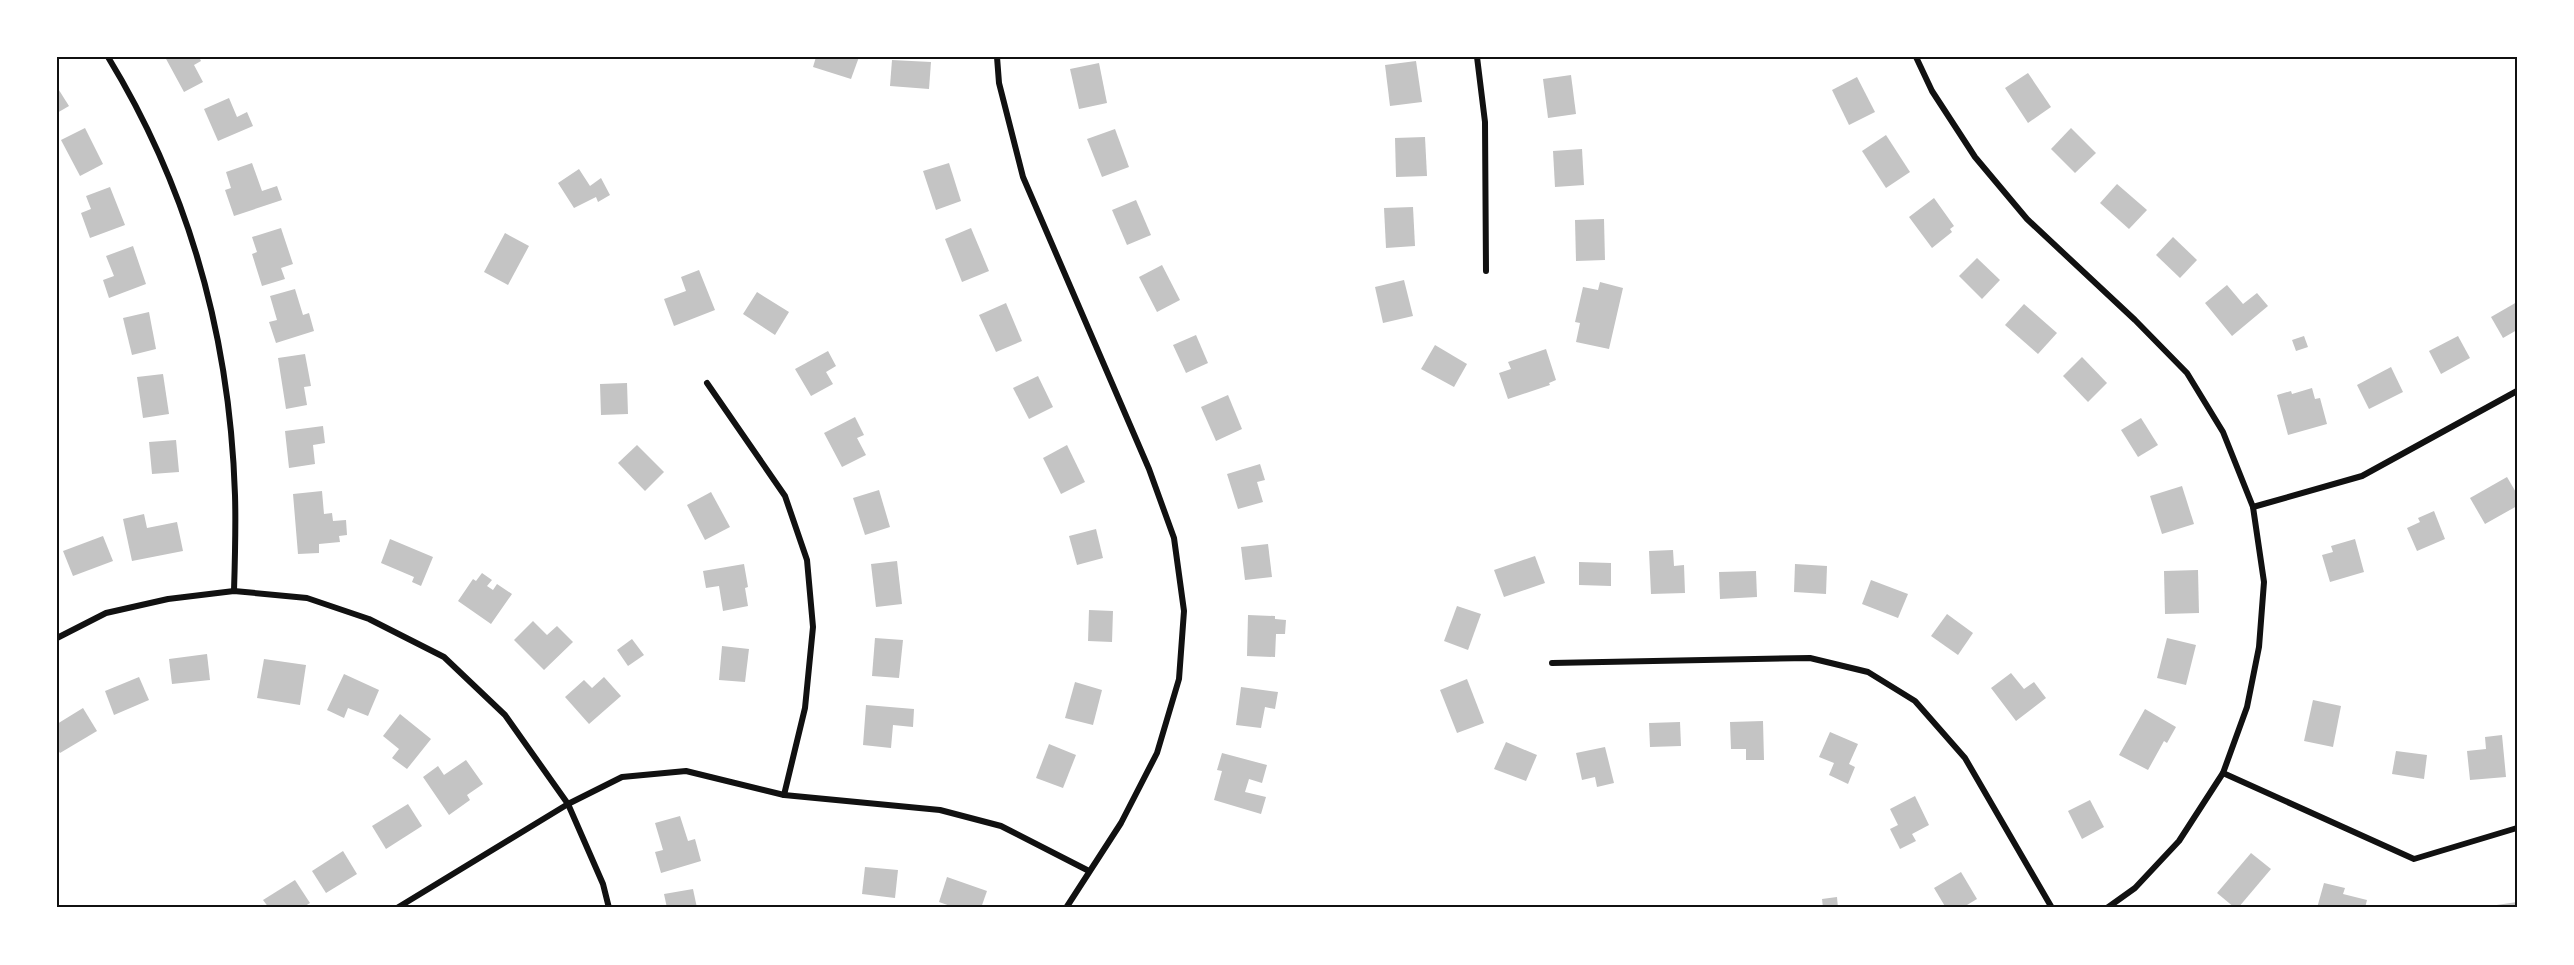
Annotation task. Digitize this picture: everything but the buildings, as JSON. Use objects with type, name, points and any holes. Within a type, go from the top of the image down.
[{"type":"street","points":[[108,57],[134,99],[180,200],[208,290],[227,398],[234,484],[234,591]]},
{"type":"street","points":[[997,57],[999,83],[1023,177],[1149,469],[1174,538],[1184,611],[1179,679],[1157,753],[1121,823],[1066,908]]},
{"type":"street","points":[[1477,57],[1485,122],[1486,271]]},
{"type":"street","points":[[1916,57],[1932,91],[1975,157],[2027,219],[2135,320],[2187,373],[2223,432],[2253,507],[2264,582],[2259,647],[2247,707],[2223,773],[2179,841],[2135,888],[2107,908]]},
{"type":"street","points":[[706,383],[785,496],[807,560],[813,627],[805,708],[784,795]]},
{"type":"street","points":[[2253,507],[2362,476],[2517,391]]},
{"type":"street","points":[[57,638],[106,613],[168,599],[234,591],[308,598],[369,619],[444,657],[505,715],[568,804],[603,884],[609,908]]},
{"type":"street","points":[[1552,663],[1810,658],[1868,672],[1915,701],[1965,758],[2052,908]]},
{"type":"street","points":[[398,908],[568,804],[622,777],[686,771],[784,795],[940,810],[1000,826],[1089,871]]},
{"type":"street","points":[[2223,773],[2414,859],[2517,828]]}]
